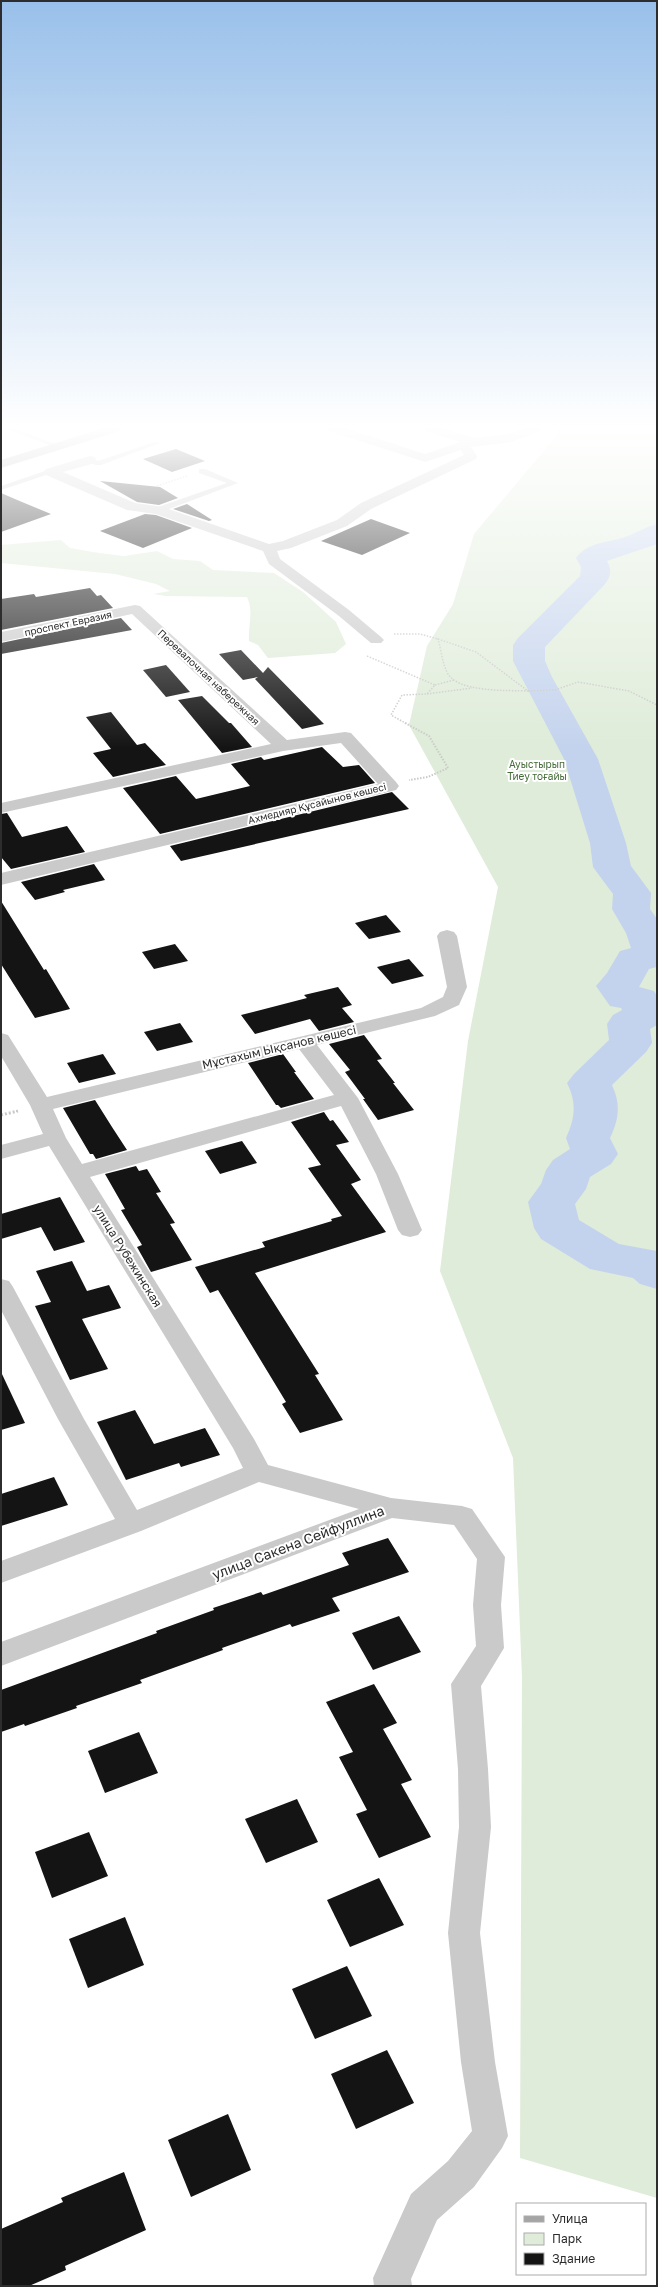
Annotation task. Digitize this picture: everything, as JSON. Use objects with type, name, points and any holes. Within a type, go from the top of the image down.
[{"type":"street","points":[[226,535],[252,544],[269,548],[286,545],[312,535]]},
{"type":"street","points":[[269,548],[274,561],[344,612],[376,640]]},
{"type":"street","name":"проспект Евразия","points":[[1,637],[135,609]]},
{"type":"street","name":"Перевалочная набережная","points":[[135,609],[283,746]]},
{"type":"street","name":"Ахмедияр Құсайынов көшесі","points":[[1,808],[283,746],[345,737],[390,786],[1,879]]},
{"type":"street","name":"Мұстахым Ықсанов көшесі","points":[[41,1105],[428,1012],[452,1002],[457,987],[447,936]]},
{"type":"street","name":"улица Рубежинская","points":[[1,1039],[41,1105],[55,1138],[245,1446],[258,1472]]},
{"type":"street","points":[[304,1041],[347,1098],[386,1174],[410,1230]]},
{"type":"street","points":[[77,1173],[347,1098]]},
{"type":"street","points":[[1,1152],[55,1138]]},
{"type":"street","points":[[1,1287],[71,1419],[130,1524]]},
{"type":"street","points":[[1,1572],[130,1524],[258,1472]]},
{"type":"street","name":"улица Сакена Сейфуллина","points":[[258,1472],[390,1508]]},
{"type":"street","points":[[387,2283],[424,2207],[461,2174],[490,2136],[478,2062],[464,1933],[475,1827],[473,1769],[466,1684],[490,1648],[487,1605],[491,1557],[462,1516],[390,1508]]},
{"type":"street","name":"улица Сакена Сейфуллина","points":[[1,1654],[390,1508]]},
{"type":"path","points":[[454,680],[435,684],[364,655],[359,647],[399,633],[420,634],[476,652],[528,691]]},
{"type":"path","points":[[438,639],[447,673],[454,680],[472,688],[528,691],[556,690],[578,682],[629,691],[657,705]]},
{"type":"path","points":[[427,694],[435,684]]},
{"type":"path","points":[[390,786],[428,777],[448,768],[429,736],[391,715],[402,695],[427,694],[472,688]]},
{"type":"green space","name":"Ауыстырып Тиеу тоғайы","points":[[474,535],[657,535],[657,2198],[520,2158],[522,1677],[513,1458],[440,1271],[468,1041],[498,887],[409,725],[427,646],[453,604]]},
{"type":"green space","points":[[61,540],[70,548],[99,553],[124,556],[157,551],[173,559],[200,561],[213,570],[274,573],[303,592],[336,622],[346,644],[335,653],[268,658],[258,645],[249,641],[250,608],[247,597],[166,596],[153,594],[170,591],[156,584],[115,574],[1,563],[1,545]]},
{"type":"building","points":[[109,535],[176,535],[143,548]]},
{"type":"building","points":[[335,535],[406,535],[362,555],[321,541]]},
{"type":"building","points":[[90,588],[97,596],[101,595],[113,608],[1,630],[1,599],[34,594],[36,597]]},
{"type":"building","points":[[121,618],[132,630],[1,654],[1,643]]},
{"type":"building","points":[[241,650],[263,673],[268,667],[324,724],[302,729],[255,679],[258,677],[243,680],[219,654]]},
{"type":"building","points":[[166,665],[190,692],[166,697],[143,670]]},
{"type":"building","points":[[202,696],[229,723],[231,723],[252,747],[222,753],[178,700]]},
{"type":"building","points":[[111,712],[137,745],[145,743],[166,765],[113,777],[93,753],[111,749],[86,717]]},
{"type":"building","points":[[322,747],[343,767],[359,765],[375,783],[160,834],[123,788],[176,776],[196,799],[250,786],[231,764],[261,757],[264,760]]},
{"type":"building","points":[[392,792],[409,809],[181,861],[170,846]]},
{"type":"building","points":[[7,813],[22,837],[67,826],[85,852],[11,869],[1,857],[1,814]]},
{"type":"building","points":[[94,864],[105,880],[63,890],[65,892],[35,900],[21,882]]},
{"type":"building","points":[[1,901],[44,970],[46,969],[70,1009],[35,1018],[1,964]]},
{"type":"building","points":[[386,915],[401,932],[369,939],[355,923]]},
{"type":"building","points":[[175,944],[188,961],[154,969],[142,952]]},
{"type":"building","points":[[409,959],[424,976],[392,984],[377,967]]},
{"type":"building","points":[[338,987],[352,1005],[342,1008],[354,1022],[319,1031],[310,1019],[255,1034],[241,1015],[307,998],[304,995]]},
{"type":"building","points":[[180,1023],[193,1042],[157,1051],[144,1032]]},
{"type":"building","points":[[364,1035],[382,1059],[377,1060],[414,1110],[378,1120],[345,1072],[350,1070],[329,1044]]},
{"type":"building","points":[[103,1054],[116,1074],[79,1083],[67,1063]]},
{"type":"building","points":[[283,1054],[314,1099],[281,1108],[276,1105],[248,1063]]},
{"type":"building","points":[[95,1100],[127,1150],[96,1159],[93,1154],[90,1154],[63,1108]]},
{"type":"building","points":[[324,1112],[330,1121],[333,1120],[349,1142],[336,1145],[361,1180],[351,1184],[386,1232],[255,1273],[319,1374],[315,1375],[343,1420],[300,1433],[282,1404],[286,1402],[218,1290],[210,1293],[195,1267],[265,1247],[262,1242],[332,1221],[331,1219],[342,1216],[308,1168],[321,1165],[291,1122]]},
{"type":"building","points":[[242,1141],[257,1163],[220,1174],[205,1151]]},
{"type":"building","points":[[136,1166],[139,1171],[147,1169],[161,1192],[156,1193],[175,1223],[170,1224],[192,1260],[151,1272],[137,1247],[142,1245],[121,1210],[125,1209],[105,1174]]},
{"type":"building","points":[[60,1197],[85,1242],[54,1251],[41,1227],[1,1239],[1,1214]]},
{"type":"building","points":[[72,1261],[87,1291],[109,1285],[121,1308],[82,1319],[108,1369],[70,1380],[35,1306],[51,1302],[36,1271]]},
{"type":"building","points":[[1,1372],[25,1423],[1,1430]]},
{"type":"building","points":[[135,1410],[154,1444],[205,1428],[220,1455],[181,1467],[179,1463],[126,1480],[97,1422]]},
{"type":"building","points":[[54,1477],[68,1505],[1,1526],[1,1494]]},
{"type":"building","points":[[388,1538],[409,1572],[332,1598],[340,1611],[292,1627],[290,1624],[222,1648],[223,1650],[140,1680],[142,1683],[76,1706],[77,1708],[25,1726],[24,1724],[1,1732],[1,1690],[157,1633],[156,1631],[214,1610],[213,1608],[261,1592],[263,1595],[349,1565],[342,1553]]},
{"type":"building","points":[[399,1616],[421,1652],[373,1670],[352,1633]]},
{"type":"building","points":[[374,1684],[397,1723],[383,1729],[412,1780],[401,1784],[431,1837],[379,1858],[356,1814],[367,1810],[339,1757],[353,1752],[326,1702]]},
{"type":"building","points":[[139,1732],[158,1773],[105,1793],[88,1751]]},
{"type":"building","points":[[297,1799],[318,1842],[266,1863],[245,1819]]},
{"type":"building","points":[[89,1832],[108,1876],[52,1898],[35,1852]]},
{"type":"building","points":[[379,1878],[404,1925],[350,1947],[327,1900]]},
{"type":"building","points":[[125,1917],[144,1965],[88,1988],[69,1939]]},
{"type":"building","points":[[347,1966],[372,2016],[315,2039],[292,1989]]},
{"type":"building","points":[[387,2050],[414,2103],[356,2129],[331,2074]]},
{"type":"building","points":[[228,2114],[251,2170],[191,2197],[168,2140]]},
{"type":"building","points":[[124,2172],[146,2230],[65,2266],[66,2270],[29,2286],[1,2286],[1,2229],[63,2202],[61,2198]]},
{"type":"waterway","points":[[653,535],[636,543],[607,550],[591,558],[596,567],[595,578],[529,645],[529,661],[536,677],[581,759],[608,843],[612,867],[632,893],[631,909],[646,933],[651,948],[646,958],[634,959],[624,979],[616,986],[625,997],[639,1000],[644,1015],[628,1024],[631,1043],[589,1083],[593,1091],[597,1110],[594,1124],[588,1138],[595,1154],[569,1170],[563,1189],[551,1202],[558,1228],[607,1258],[648,1264],[657,1273]]}]
